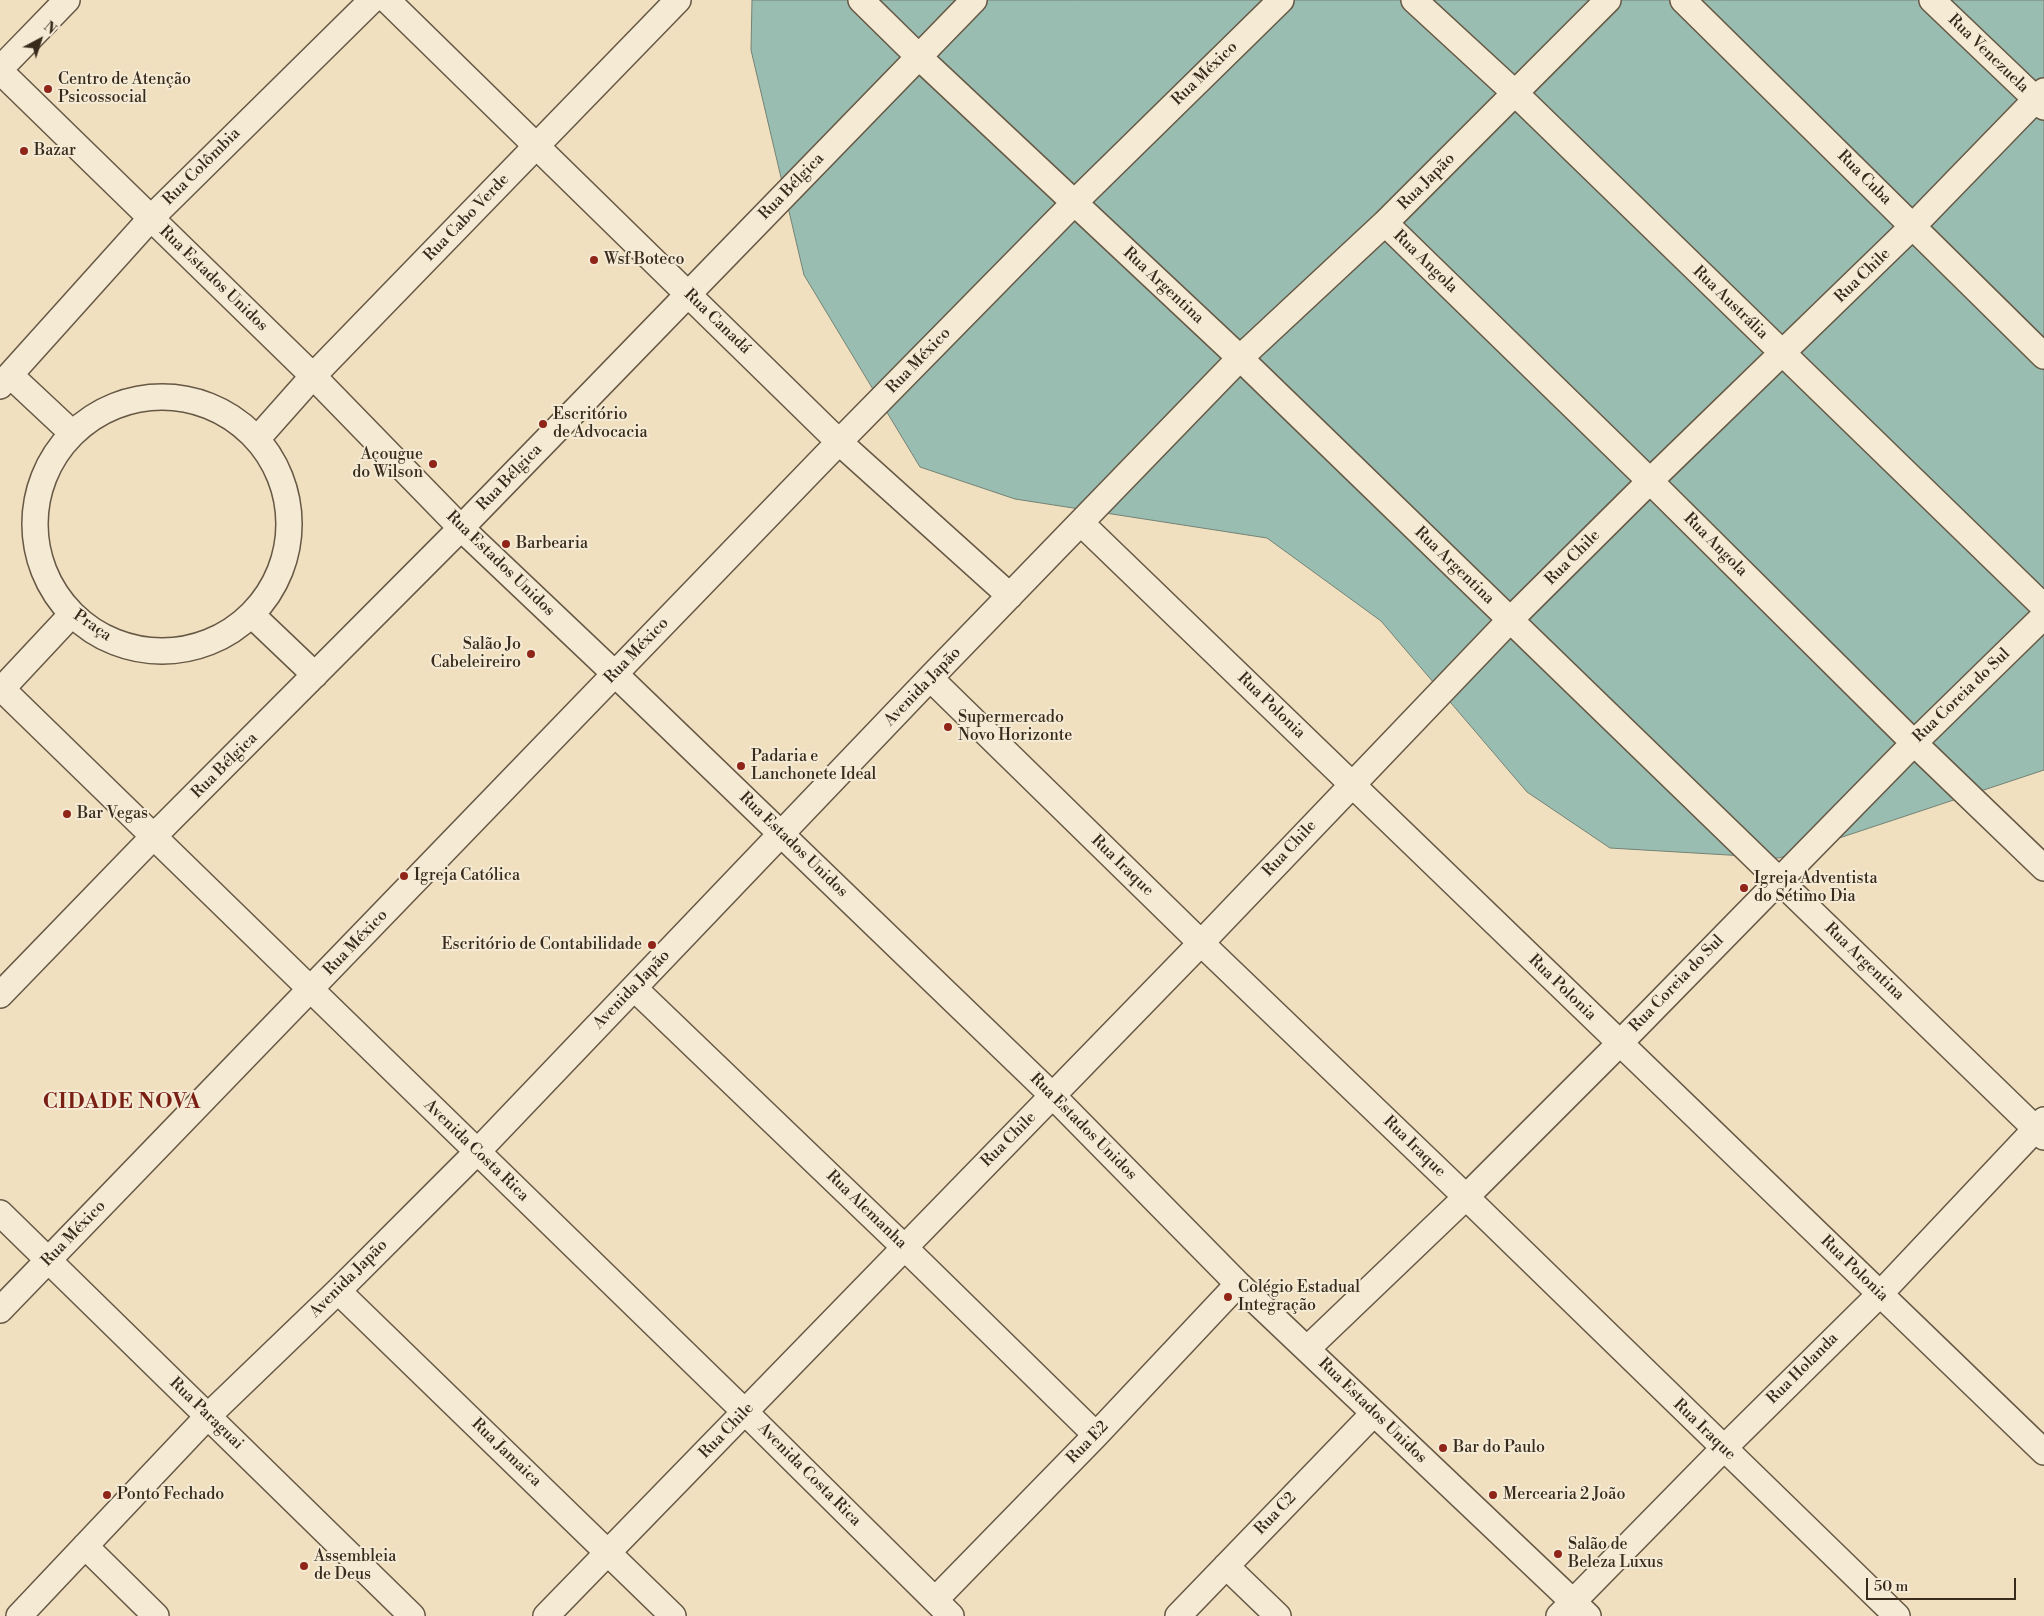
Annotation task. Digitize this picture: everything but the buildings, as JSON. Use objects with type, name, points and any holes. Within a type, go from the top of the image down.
[{"type":"street","points":[[0,70],[67,0]]},
{"type":"street","name":"Rua Colômbia","points":[[5,381],[151,218],[372,0]]},
{"type":"street","name":"Rua Canadá","points":[[386,0],[839,442],[1010,596]]},
{"type":"street","name":"Rua Cabo Verde","points":[[258,438],[314,376],[678,0]]},
{"type":"street","name":"Rua Argentina","points":[[861,0],[919,57],[1240,358],[1779,879],[2041,1128]]},
{"type":"street","name":"Rua Bélgica","points":[[0,995],[153,837],[462,528],[974,0]]},
{"type":"street","name":"Rua México","points":[[0,1310],[839,442],[1074,203],[1281,0]]},
{"type":"street","name":"Rua Austrália","points":[[1414,0],[1515,93],[2044,607]]},
{"type":"street","name":"Rua Japão","points":[[1240,358],[1385,223],[1608,0]]},
{"type":"street","name":"Rua Cuba","points":[[1683,0],[2044,356]]},
{"type":"street","name":"Rua Venezuela","points":[[1932,0],[2041,99]]},
{"type":"street","name":"Rua Estados Unidos","points":[[0,70],[314,376],[462,528],[1053,1096],[1238,1284],[1374,1413],[1574,1611]]},
{"type":"street","name":"Rua Chile","points":[[546,1616],[904,1246],[1053,1096],[1510,620],[2041,99]]},
{"type":"street","name":"Rua Angola","points":[[1385,223],[1650,481],[1914,743],[2044,868]]},
{"type":"street","name":"Avenida Japão","points":[[18,1616],[208,1416],[338,1291],[477,1152],[930,678],[1240,358]]},
{"type":"street","points":[[5,381],[72,433]]},
{"type":"street","name":"Praça","points":[[174,397],[207,405],[237,421],[258,438],[278,471],[288,501],[289,532],[284,562],[275,583],[252,615],[228,633],[214,640],[200,646],[169,651],[138,649],[109,640],[72,614],[58,597],[41,564],[34,527],[39,490],[53,457],[72,433],[104,410],[140,398],[174,397]]},
{"type":"street","name":"Rua Polonia","points":[[1081,524],[1352,783],[2044,1452]]},
{"type":"street","points":[[1,689],[72,614]]},
{"type":"street","points":[[252,615],[315,675]]},
{"type":"street","name":"Rua Coreia do Sul","points":[[1307,1349],[1466,1197],[1620,1044],[1779,879],[2044,616]]},
{"type":"street","name":"Rua Iraque","points":[[930,678],[1201,943],[1466,1197],[1723,1449],[1897,1616]]},
{"type":"street","name":"Avenida Costa Rica","points":[[1,689],[745,1412],[943,1608]]},
{"type":"street","name":"Rua Alemanha","points":[[634,988],[904,1246],[1096,1435]]},
{"type":"street","name":"Rua Holanda","points":[[1574,1611],[1723,1449],[1880,1294],[2041,1128]]},
{"type":"street","name":"Rua Paraguai","points":[[0,1213],[412,1616]]},
{"type":"street","name":"Rua E2","points":[[943,1608],[1096,1435],[1238,1284]]},
{"type":"street","name":"Rua Jamaica","points":[[338,1291],[673,1616]]},
{"type":"street","name":"Rua C2","points":[[1178,1616],[1374,1413]]},
{"type":"street","points":[[85,1546],[156,1616]]},
{"type":"street","points":[[1226,1566],[1278,1616]]},
{"type":"water","points":[[752,0],[2044,0],[2044,770],[1779,858],[1610,848],[1527,792],[1381,621],[1267,538],[1015,499],[920,467],[804,275],[751,50]]},
{"type":"place","name":"Centro de Atenção Psicossocial","points":[[48,89]]},
{"type":"place","name":"Bazar","points":[[24,151]]},
{"type":"place","name":"Wsf Boteco","points":[[594,260]]},
{"type":"place","name":"Escritório de Advocacia","points":[[543,424]]},
{"type":"place","name":"Açougue do Wilson","points":[[433,464]]},
{"type":"place","name":"Barbearia","points":[[506,544]]},
{"type":"place","name":"Salão Jo Cabeleireiro","points":[[531,654]]},
{"type":"place","name":"Supermercado Novo Horizonte","points":[[948,727]]},
{"type":"place","name":"Padaria e Lanchonete Ideal","points":[[741,766]]},
{"type":"place","name":"Bar Vegas","points":[[67,814]]},
{"type":"place","name":"Igreja Católica","points":[[404,876]]},
{"type":"place","name":"Igreja Adventista do Sétimo Dia","points":[[1744,888]]},
{"type":"place","name":"Escritório de Contabilidade","points":[[652,945]]},
{"type":"place","name":"Colégio Estadual Integração","points":[[1228,1297]]},
{"type":"place","name":"Bar do Paulo","points":[[1443,1448]]},
{"type":"place","name":"Ponto Fechado","points":[[107,1495]]},
{"type":"place","name":"Mercearia 2 João","points":[[1493,1495]]},
{"type":"place","name":"Salão de Beleza Luxus","points":[[1558,1554]]},
{"type":"place","name":"Assembleia de Deus","points":[[304,1566]]},
{"type":"district","name":"CIDADE NOVA","points":[[122,1103]]}]
